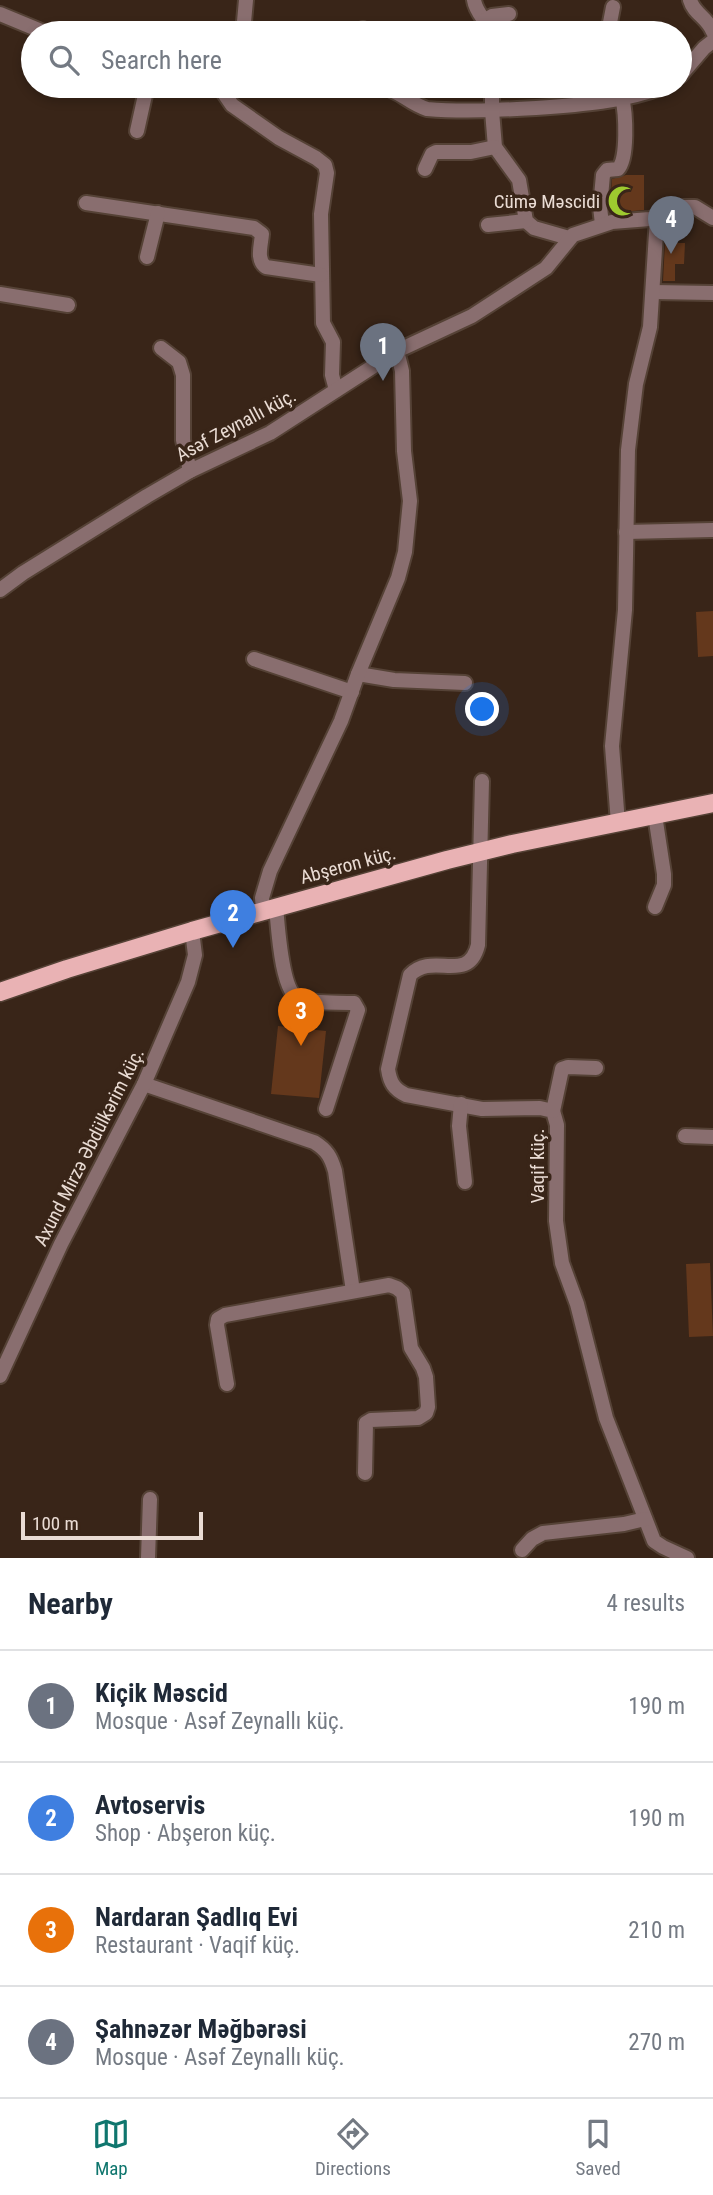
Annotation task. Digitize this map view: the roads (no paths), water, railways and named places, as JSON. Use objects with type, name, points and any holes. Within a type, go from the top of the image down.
[{"type":"main road","name":"Abşeron küç.","points":[[0,992],[192,931],[481,852],[713,803]]},
{"type":"street","points":[[244,21],[246,0]]},
{"type":"street","points":[[474,0],[477,13],[483,21]]},
{"type":"street","points":[[690,0],[694,10],[706,18],[713,32]]},
{"type":"street","points":[[610,21],[613,7]]},
{"type":"street","points":[[0,14],[21,23]]},
{"type":"street","points":[[490,21],[492,16],[509,14]]},
{"type":"street","points":[[692,62],[713,41]]},
{"type":"street","points":[[137,131],[144,98]]},
{"type":"street","points":[[228,98],[279,138],[325,165],[327,173],[321,214],[323,323],[333,342],[332,375],[336,390]]},
{"type":"street","points":[[407,98],[417,106],[427,109],[492,111],[622,98],[625,119],[623,162],[618,169],[607,170],[603,174],[600,207],[602,224]]},
{"type":"street","points":[[492,98],[495,147],[519,180],[526,221],[544,233],[569,238]]},
{"type":"street","points":[[425,169],[432,154],[436,152],[471,152],[495,147]]},
{"type":"street","points":[[86,203],[254,228],[262,234],[260,260],[266,267],[321,275]]},
{"type":"street","name":"Asəf Zeynallı küç.","points":[[0,590],[34,566],[190,471],[270,433],[397,351],[472,316],[546,268],[569,238],[579,232],[602,224],[657,218],[677,208],[689,206],[713,218]]},
{"type":"street","points":[[147,257],[158,213]]},
{"type":"street","points":[[618,823],[612,746],[624,621],[628,450],[636,384],[650,327],[657,218]]},
{"type":"street","points":[[488,225],[526,221]]},
{"type":"street","points":[[653,292],[713,293]]},
{"type":"street","points":[[0,294],[68,305]]},
{"type":"street","points":[[161,348],[179,362],[183,375],[183,440],[190,471]]},
{"type":"street","points":[[326,1109],[358,1010],[354,1003],[301,999],[292,995],[269,909],[262,898],[270,871],[341,721],[398,578],[405,552],[410,500],[404,451],[402,371],[397,351]]},
{"type":"street","points":[[626,532],[712,530]]},
{"type":"street","points":[[254,659],[352,692]]},
{"type":"street","points":[[358,674],[394,680],[465,683]]},
{"type":"street","points":[[481,781],[481,852]]},
{"type":"street","points":[[654,907],[664,885],[655,815]]},
{"type":"street","name":"Vaqif küç.","points":[[481,852],[478,945],[475,956],[469,963],[460,966],[423,966],[410,975],[388,1069],[389,1080],[395,1089],[406,1095],[500,1110],[540,1108],[552,1111],[557,1125],[556,1221],[562,1263],[577,1304],[598,1395],[654,1541],[663,1548],[687,1558]]},
{"type":"street","name":"Axund Mirzə Əbdülkərim küç.","points":[[0,1377],[61,1244],[144,1084],[188,982],[195,955],[192,931]]},
{"type":"street","points":[[552,1111],[562,1069],[596,1068]]},
{"type":"street","points":[[144,1084],[314,1142],[325,1149],[331,1157],[335,1171],[353,1291]]},
{"type":"street","points":[[461,1104],[459,1126],[465,1182]]},
{"type":"street","points":[[685,1136],[713,1138]]},
{"type":"street","points":[[227,1384],[216,1325],[218,1319],[225,1315],[388,1285],[397,1288],[403,1293],[411,1348],[423,1368],[428,1407],[426,1413],[418,1418],[371,1420],[366,1423],[365,1473]]},
{"type":"street","points":[[148,1558],[150,1499]]},
{"type":"street","points":[[522,1550],[542,1533],[624,1524],[645,1519]]},
{"type":"place","name":"Cümə Məscidi","points":[[623,201]]},
{"type":"place","name":"Şahnəzər Məğbərəsi","points":[[671,254]]},
{"type":"place","name":"Kiçik Məscid","points":[[383,381]]},
{"type":"place","name":"Avtoservis","points":[[233,948]]},
{"type":"place","name":"Nardaran Şadlıq Evi","points":[[301,1046]]}]
